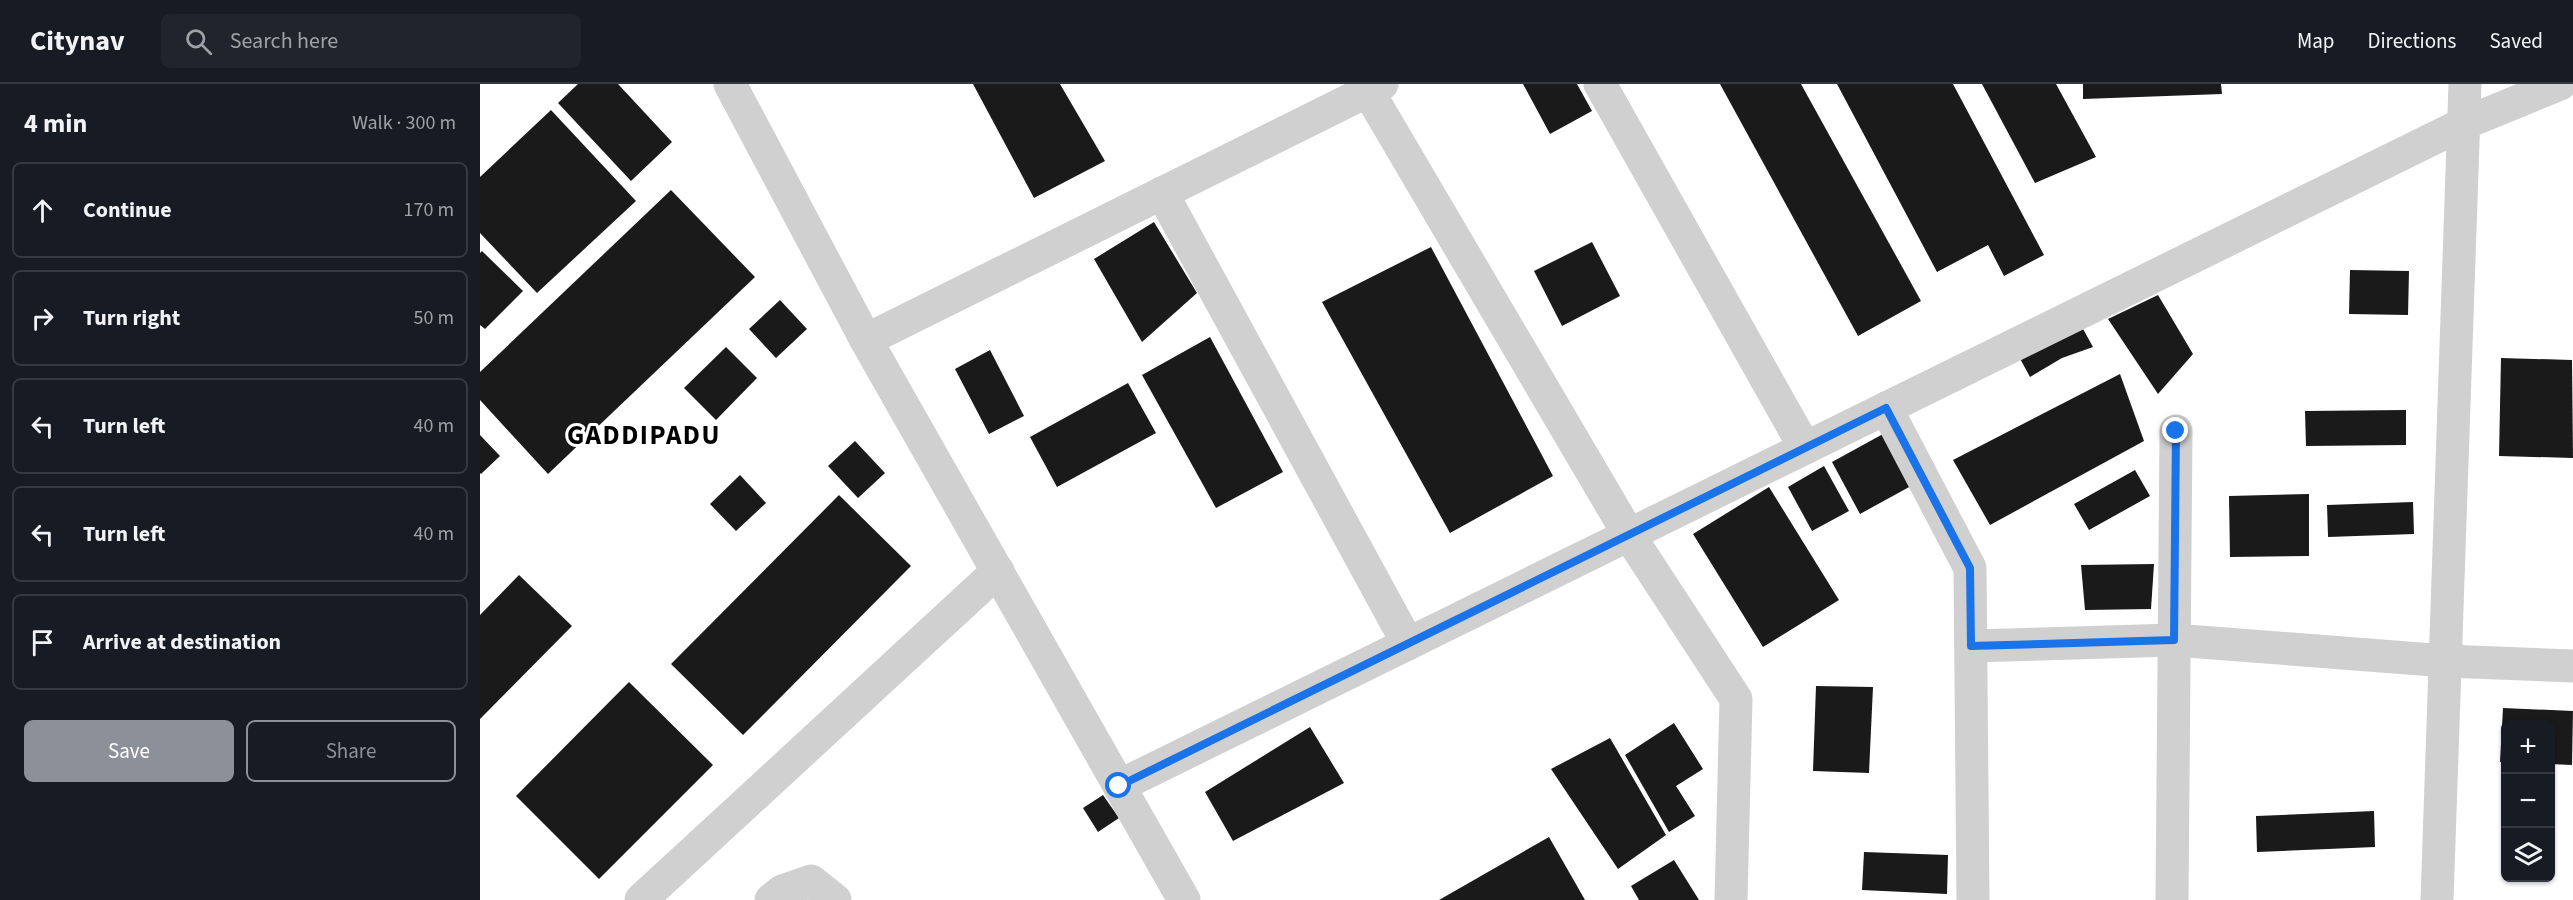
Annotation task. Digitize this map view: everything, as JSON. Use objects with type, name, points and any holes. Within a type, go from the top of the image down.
[{"type":"street","points":[[730,84],[866,340],[1182,899]]},
{"type":"street","points":[[1600,84],[1805,448]]},
{"type":"street","points":[[2437,900],[2465,84]]},
{"type":"street","points":[[1119,786],[2465,123],[2560,84]]},
{"type":"street","points":[[866,340],[1375,87],[1629,535],[1736,699],[1731,900]]},
{"type":"street","points":[[1162,193],[1408,644]]},
{"type":"street","points":[[1886,408],[1970,568],[1973,900]]},
{"type":"street","points":[[2172,900],[2176,431]]},
{"type":"street","points":[[641,900],[998,571]]},
{"type":"street","points":[[1971,646],[2174,640],[2446,661],[2573,666]]},
{"type":"street","points":[[771,900],[782,891],[811,881],[835,900]]},
{"type":"building","points":[[578,84],[618,84],[672,142],[631,181],[558,103]]},
{"type":"building","points":[[973,84],[1060,84],[1105,161],[1034,198]]},
{"type":"building","points":[[1523,84],[1577,84],[1592,111],[1550,134]]},
{"type":"building","points":[[1720,84],[1801,84],[1921,301],[1858,336]]},
{"type":"building","points":[[1837,84],[1953,84],[2044,255],[2004,276],[1988,245],[1937,272]]},
{"type":"building","points":[[1982,84],[2056,84],[2096,157],[2035,183]]},
{"type":"building","points":[[2083,84],[2221,84],[2222,94],[2083,99]]},
{"type":"building","points":[[551,110],[636,201],[537,293],[480,233],[480,177]]},
{"type":"building","points":[[671,190],[755,277],[548,474],[480,400],[480,372]]},
{"type":"building","points":[[1154,222],[1197,293],[1142,342],[1094,259]]},
{"type":"building","points":[[1592,242],[1620,296],[1562,326],[1534,271]]},
{"type":"building","points":[[1431,247],[1553,476],[1450,533],[1322,302]]},
{"type":"building","points":[[482,251],[523,291],[485,329],[480,325],[480,253]]},
{"type":"building","points":[[2350,270],[2409,271],[2408,315],[2349,314]]},
{"type":"building","points":[[2158,295],[2193,354],[2158,394],[2108,319]]},
{"type":"building","points":[[780,300],[807,329],[776,358],[749,329]]},
{"type":"building","points":[[2077,318],[2093,347],[2062,358],[2030,377],[2017,353]]},
{"type":"building","points":[[1210,337],[1283,472],[1216,508],[1142,375]]},
{"type":"building","points":[[726,347],[757,378],[716,420],[684,388]]},
{"type":"building","points":[[990,350],[1024,416],[989,434],[955,369]]},
{"type":"building","points":[[2501,358],[2572,360],[2573,458],[2499,456]]},
{"type":"building","points":[[2120,374],[2144,441],[1990,525],[1953,460]]},
{"type":"building","points":[[1128,383],[1156,433],[1057,487],[1030,437]]},
{"type":"building","points":[[2406,410],[2406,445],[2306,446],[2305,411]]},
{"type":"building","points":[[1883,434],[1911,486],[1860,514],[1832,462]]},
{"type":"building","points":[[480,435],[500,456],[481,474],[480,473]]},
{"type":"building","points":[[855,441],[885,473],[858,498],[828,466]]},
{"type":"building","points":[[1824,466],[1849,511],[1812,531],[1788,487]]},
{"type":"building","points":[[2135,470],[2150,496],[2089,530],[2074,504]]},
{"type":"building","points":[[740,475],[766,503],[736,531],[710,504]]},
{"type":"building","points":[[1769,487],[1839,600],[1763,647],[1693,534]]},
{"type":"building","points":[[2309,494],[2309,556],[2230,557],[2229,496]]},
{"type":"building","points":[[839,495],[911,566],[743,735],[671,664]]},
{"type":"building","points":[[2413,502],[2414,534],[2328,537],[2327,505]]},
{"type":"building","points":[[2154,564],[2151,609],[2085,610],[2081,565]]},
{"type":"building","points":[[519,575],[572,626],[480,719],[480,615]]},
{"type":"building","points":[[629,682],[713,765],[599,879],[516,796]]},
{"type":"building","points":[[1816,686],[1873,687],[1869,773],[1813,771]]},
{"type":"building","points":[[2503,708],[2573,711],[2572,765],[2555,764],[2555,720],[2502,720]]},
{"type":"building","points":[[1674,723],[1703,769],[1676,786],[1695,816],[1669,832],[1625,755]]},
{"type":"building","points":[[1310,727],[1344,783],[1233,841],[1205,792]]},
{"type":"building","points":[[1610,738],[1666,835],[1618,869],[1551,769]]},
{"type":"building","points":[[1103,795],[1119,818],[1098,832],[1083,808]]},
{"type":"building","points":[[2374,811],[2375,847],[2257,852],[2256,816]]},
{"type":"building","points":[[1549,837],[1585,900],[1439,900]]},
{"type":"building","points":[[1864,852],[1948,855],[1947,894],[1862,890]]},
{"type":"building","points":[[1674,860],[1699,900],[1639,900],[1631,886]]},
{"type":"district","name":"GADDIPADU","points":[[644,435]]},
{"type":"route","points":[[1119,786],[1886,408],[1970,568],[1971,646],[2174,640],[2176,431]]}]
